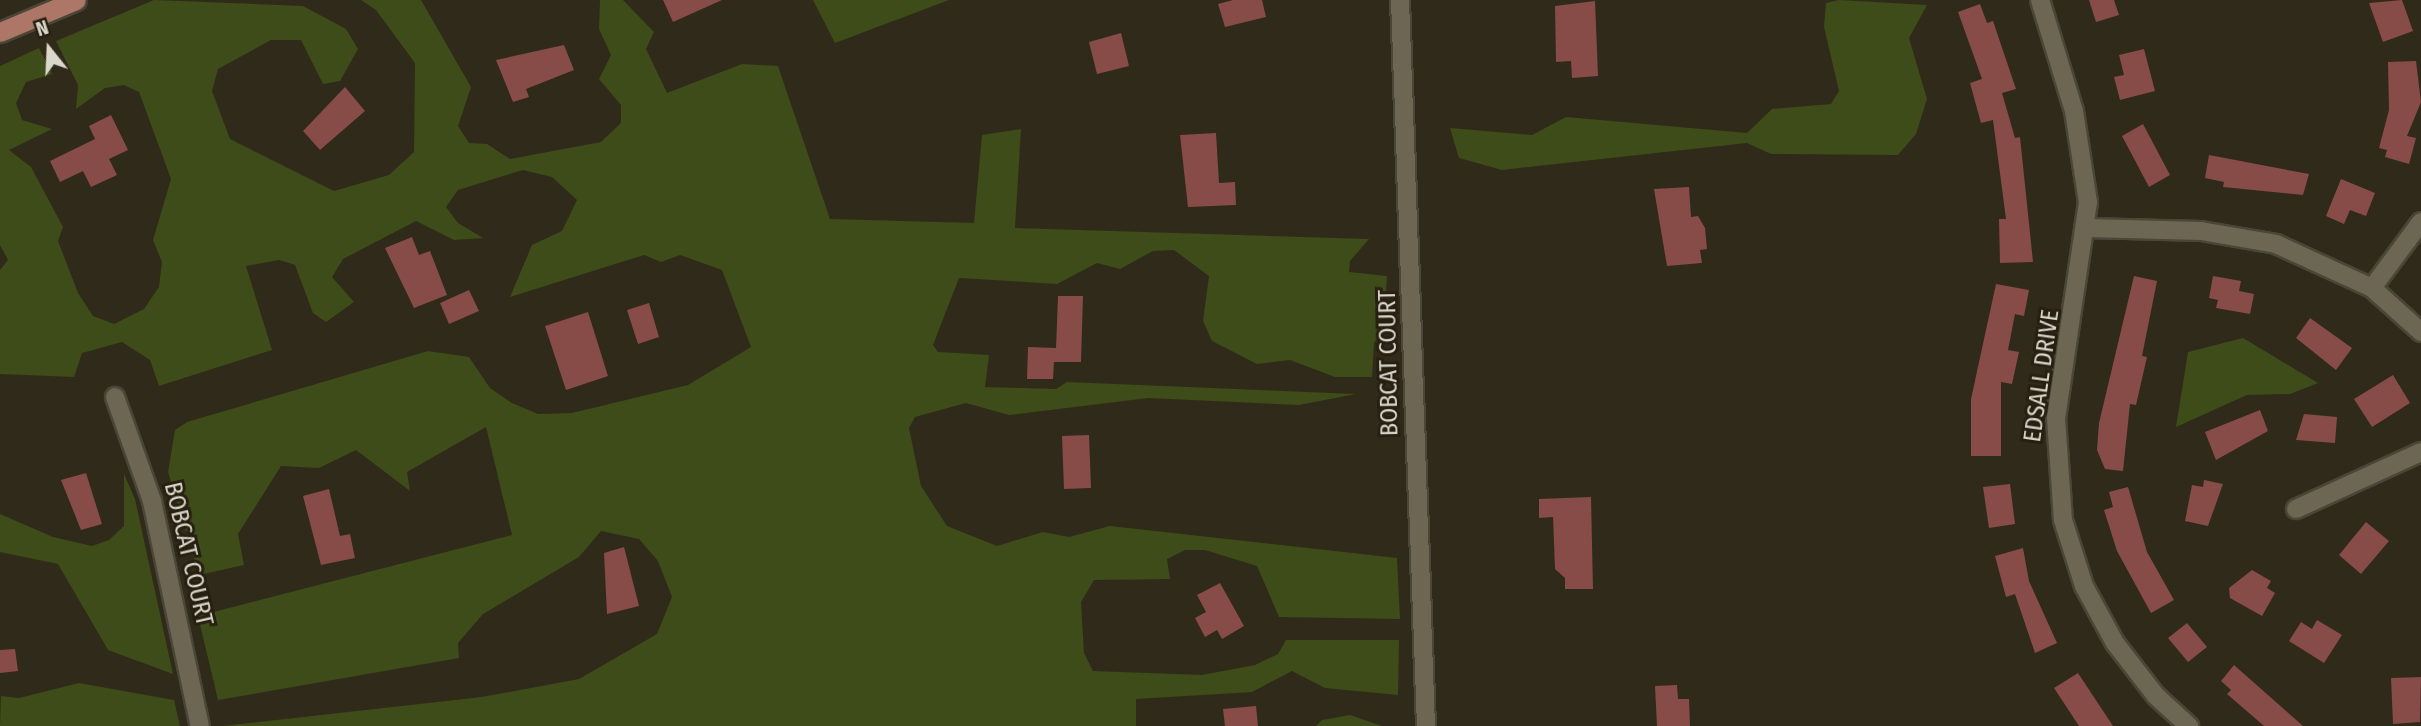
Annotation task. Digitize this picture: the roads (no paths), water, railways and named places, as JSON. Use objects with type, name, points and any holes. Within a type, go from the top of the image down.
[{"type":"main road","points":[[0,32],[76,0]]},
{"type":"street","name":"BOBCAT COURT","points":[[1400,0],[1426,726]]},
{"type":"street","name":"EDSALL DRIVE","points":[[2040,0],[2079,134],[2088,228],[2056,418],[2063,520],[2084,586],[2115,643],[2156,696],[2189,726]]},
{"type":"street","points":[[2372,288],[2421,222]]},
{"type":"street","points":[[2088,228],[2239,236],[2308,255],[2372,288],[2421,332]]},
{"type":"street","name":"BOBCAT COURT","points":[[115,397],[152,501],[200,726]]},
{"type":"street","points":[[2296,509],[2421,453]]}]
